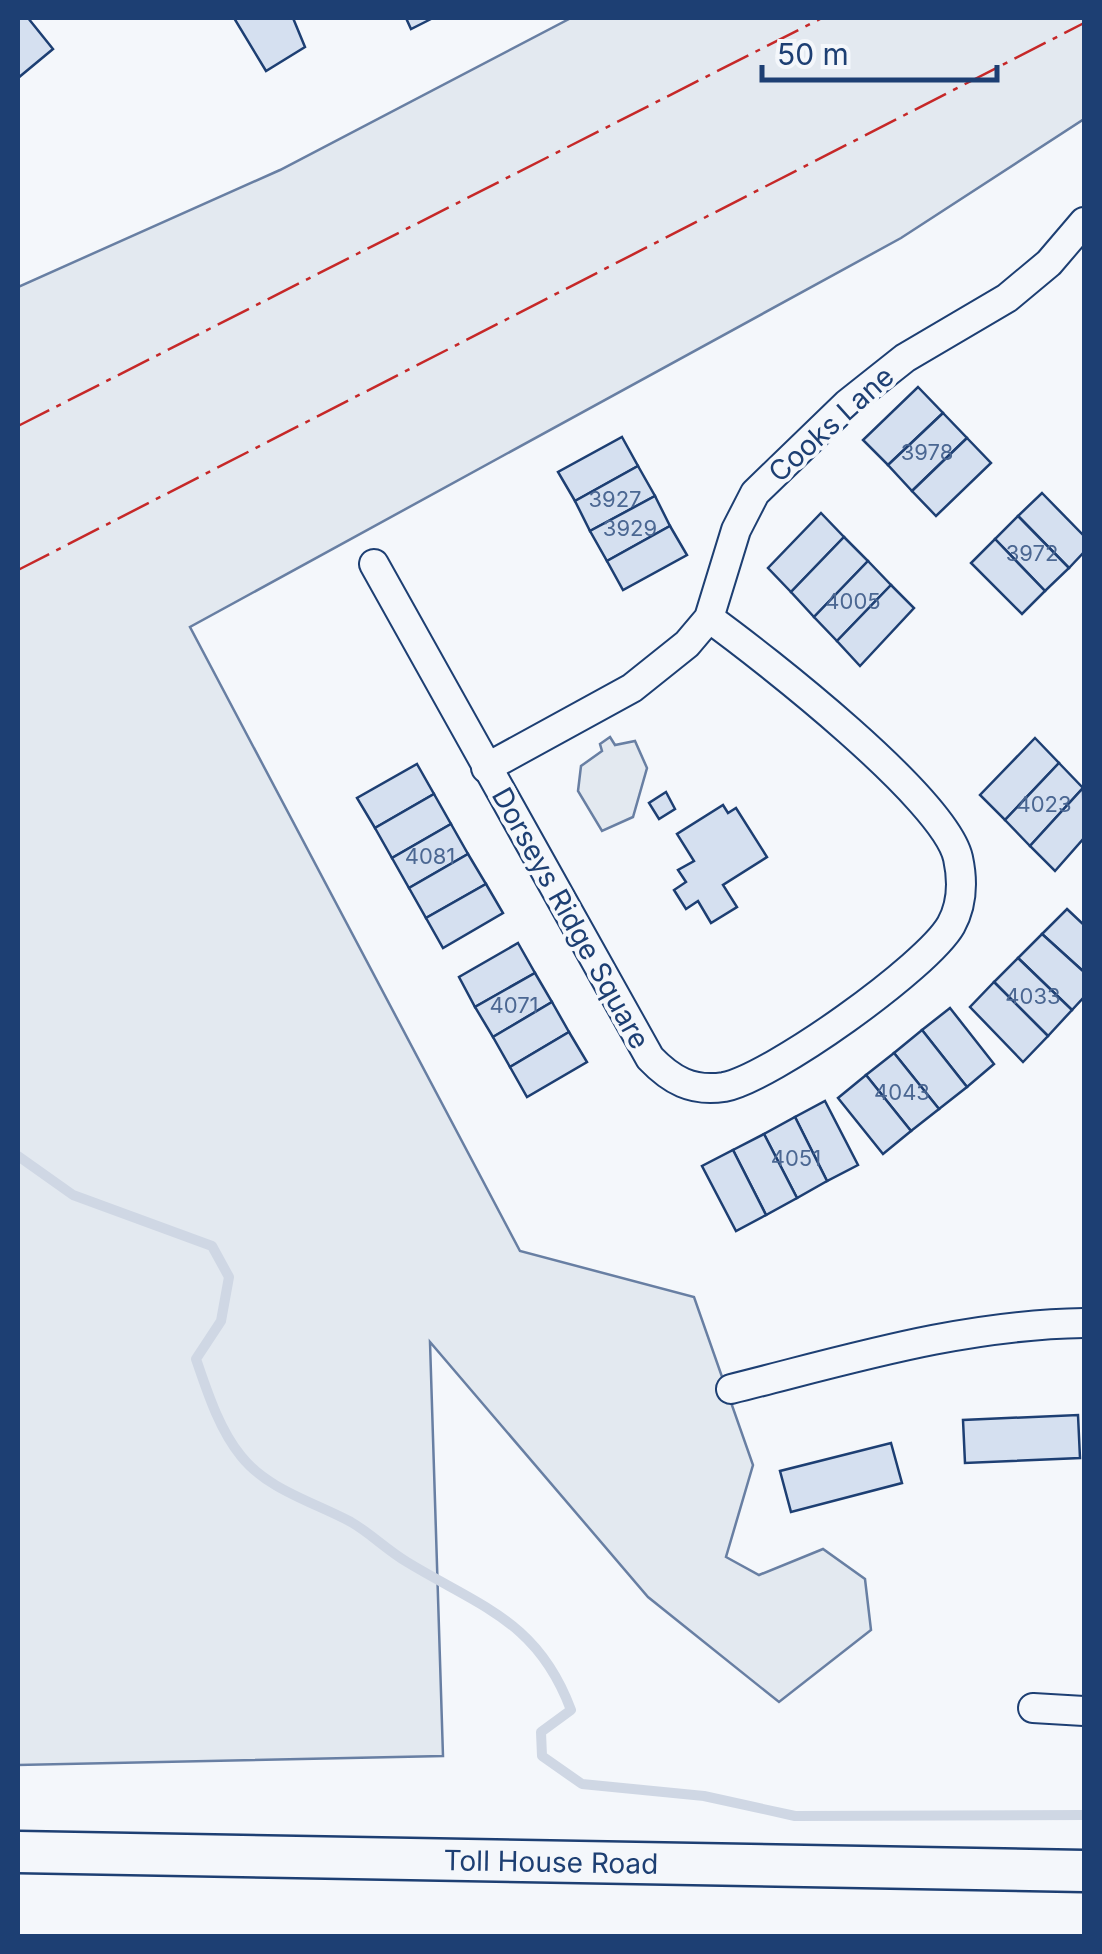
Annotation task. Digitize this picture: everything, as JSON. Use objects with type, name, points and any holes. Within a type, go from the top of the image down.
[{"type":"street","name":"Cooks Lane","points":[[486,768],[632,688],[687,644],[709,618],[736,530],[755,493],[847,404],[905,358],[1007,298],[1049,263],[1084,222]]},
{"type":"street","name":"Dorseys Ridge Square","points":[[374,564],[650,1058],[666,1076],[684,1085],[725,1086],[747,1078],[840,1023],[906,972],[949,928],[959,906],[958,857],[939,820],[797,682],[709,618]]},
{"type":"street","points":[[731,1389],[964,1330],[1012,1324],[1084,1323]]},
{"type":"street","points":[[1033,1708],[1084,1711]]},
{"type":"street","name":"Toll House Road","points":[[18,1852],[1084,1871]]},
{"type":"shaded area","points":[[571,18],[1084,18],[1084,119],[901,238],[190,627],[520,1251],[694,1297],[753,1465],[726,1557],[759,1575],[823,1549],[865,1579],[871,1630],[779,1702],[648,1597],[430,1342],[443,1756],[18,1765],[18,287],[280,170]]},
{"type":"shaded area","points":[[610,737],[615,745],[635,741],[647,768],[633,817],[602,831],[578,791],[581,766],[602,751],[600,744]]},
{"type":"building","points":[[18,18],[28,18],[53,49],[18,78]]},
{"type":"building","points":[[234,18],[293,18],[305,47],[266,71]]},
{"type":"building","points":[[406,18],[433,18],[411,29]]},
{"type":"building","points":[[918,387],[943,413],[888,465],[863,440]]},
{"type":"building","points":[[943,413],[967,438],[912,491],[888,465]]},
{"type":"building","points":[[622,437],[638,466],[575,501],[558,472]]},
{"type":"building","points":[[967,438],[991,463],[936,516],[912,491]]},
{"type":"building","points":[[638,466],[655,496],[590,531],[575,501]]},
{"type":"building","points":[[1042,493],[1084,536],[1084,552],[1069,568],[1018,516]]},
{"type":"building","points":[[655,496],[670,526],[607,561],[590,531]]},
{"type":"building","points":[[821,513],[844,537],[791,592],[768,568]]},
{"type":"building","points":[[1018,516],[1069,568],[1045,591],[995,539]]},
{"type":"building","points":[[670,526],[687,555],[623,590],[607,561]]},
{"type":"building","points":[[844,537],[868,561],[814,617],[791,592]]},
{"type":"building","points":[[995,539],[1045,591],[1022,614],[971,563]]},
{"type":"building","points":[[868,561],[891,585],[837,641],[814,617]]},
{"type":"building","points":[[891,585],[914,608],[860,666],[837,641]]},
{"type":"building","points":[[1035,738],[1059,763],[1005,820],[980,795]]},
{"type":"building","points":[[1059,763],[1083,788],[1030,846],[1005,820]]},
{"type":"building","points":[[417,764],[434,794],[375,828],[357,798]]},
{"type":"building","points":[[1083,788],[1084,838],[1055,871],[1030,846]]},
{"type":"building","points":[[666,792],[675,809],[659,819],[649,803]]},
{"type":"building","points":[[434,794],[451,824],[392,858],[375,828]]},
{"type":"building","points":[[723,805],[728,813],[736,808],[767,857],[723,885],[737,907],[711,923],[698,901],[686,909],[674,890],[686,882],[678,870],[694,861],[677,834]]},
{"type":"building","points":[[451,824],[468,854],[409,888],[392,858]]},
{"type":"building","points":[[468,854],[486,884],[426,918],[409,888]]},
{"type":"building","points":[[486,884],[503,913],[443,948],[426,918]]},
{"type":"building","points":[[1067,909],[1084,925],[1084,972],[1042,934]]},
{"type":"building","points":[[1042,934],[1084,972],[1084,997],[1072,1010],[1018,958]]},
{"type":"building","points":[[518,943],[535,973],[475,1007],[459,977]]},
{"type":"building","points":[[1018,958],[1072,1010],[1048,1036],[994,982]]},
{"type":"building","points":[[535,973],[552,1002],[493,1037],[475,1007]]},
{"type":"building","points":[[994,982],[1048,1036],[1023,1062],[970,1007]]},
{"type":"building","points":[[552,1002],[569,1032],[510,1067],[493,1037]]},
{"type":"building","points":[[950,1008],[994,1064],[967,1087],[922,1030]]},
{"type":"building","points":[[922,1030],[967,1087],[939,1109],[894,1053]]},
{"type":"building","points":[[569,1032],[587,1062],[527,1097],[510,1067]]},
{"type":"building","points":[[894,1053],[939,1109],[911,1131],[866,1075]]},
{"type":"building","points":[[866,1075],[911,1131],[883,1154],[838,1098]]},
{"type":"building","points":[[825,1101],[858,1165],[827,1181],[795,1117]]},
{"type":"building","points":[[795,1117],[827,1181],[797,1198],[764,1134]]},
{"type":"building","points":[[764,1134],[797,1198],[766,1215],[733,1150]]},
{"type":"building","points":[[733,1150],[766,1215],[736,1231],[702,1166]]},
{"type":"building","points":[[1078,1415],[1080,1458],[965,1463],[963,1420]]},
{"type":"building","points":[[891,1443],[902,1483],[791,1512],[780,1471]]},
{"type":"waterway","points":[[18,1156],[73,1195],[212,1246],[229,1277],[221,1321],[196,1359],[214,1409],[233,1445],[264,1478],[351,1522],[407,1562],[483,1605],[524,1636],[558,1680],[571,1710],[541,1732],[542,1756],[582,1784],[704,1796],[795,1816],[1084,1815]]},
{"type":"power","points":[[18,426],[822,18]]},
{"type":"power","points":[[18,570],[1084,23]]}]
